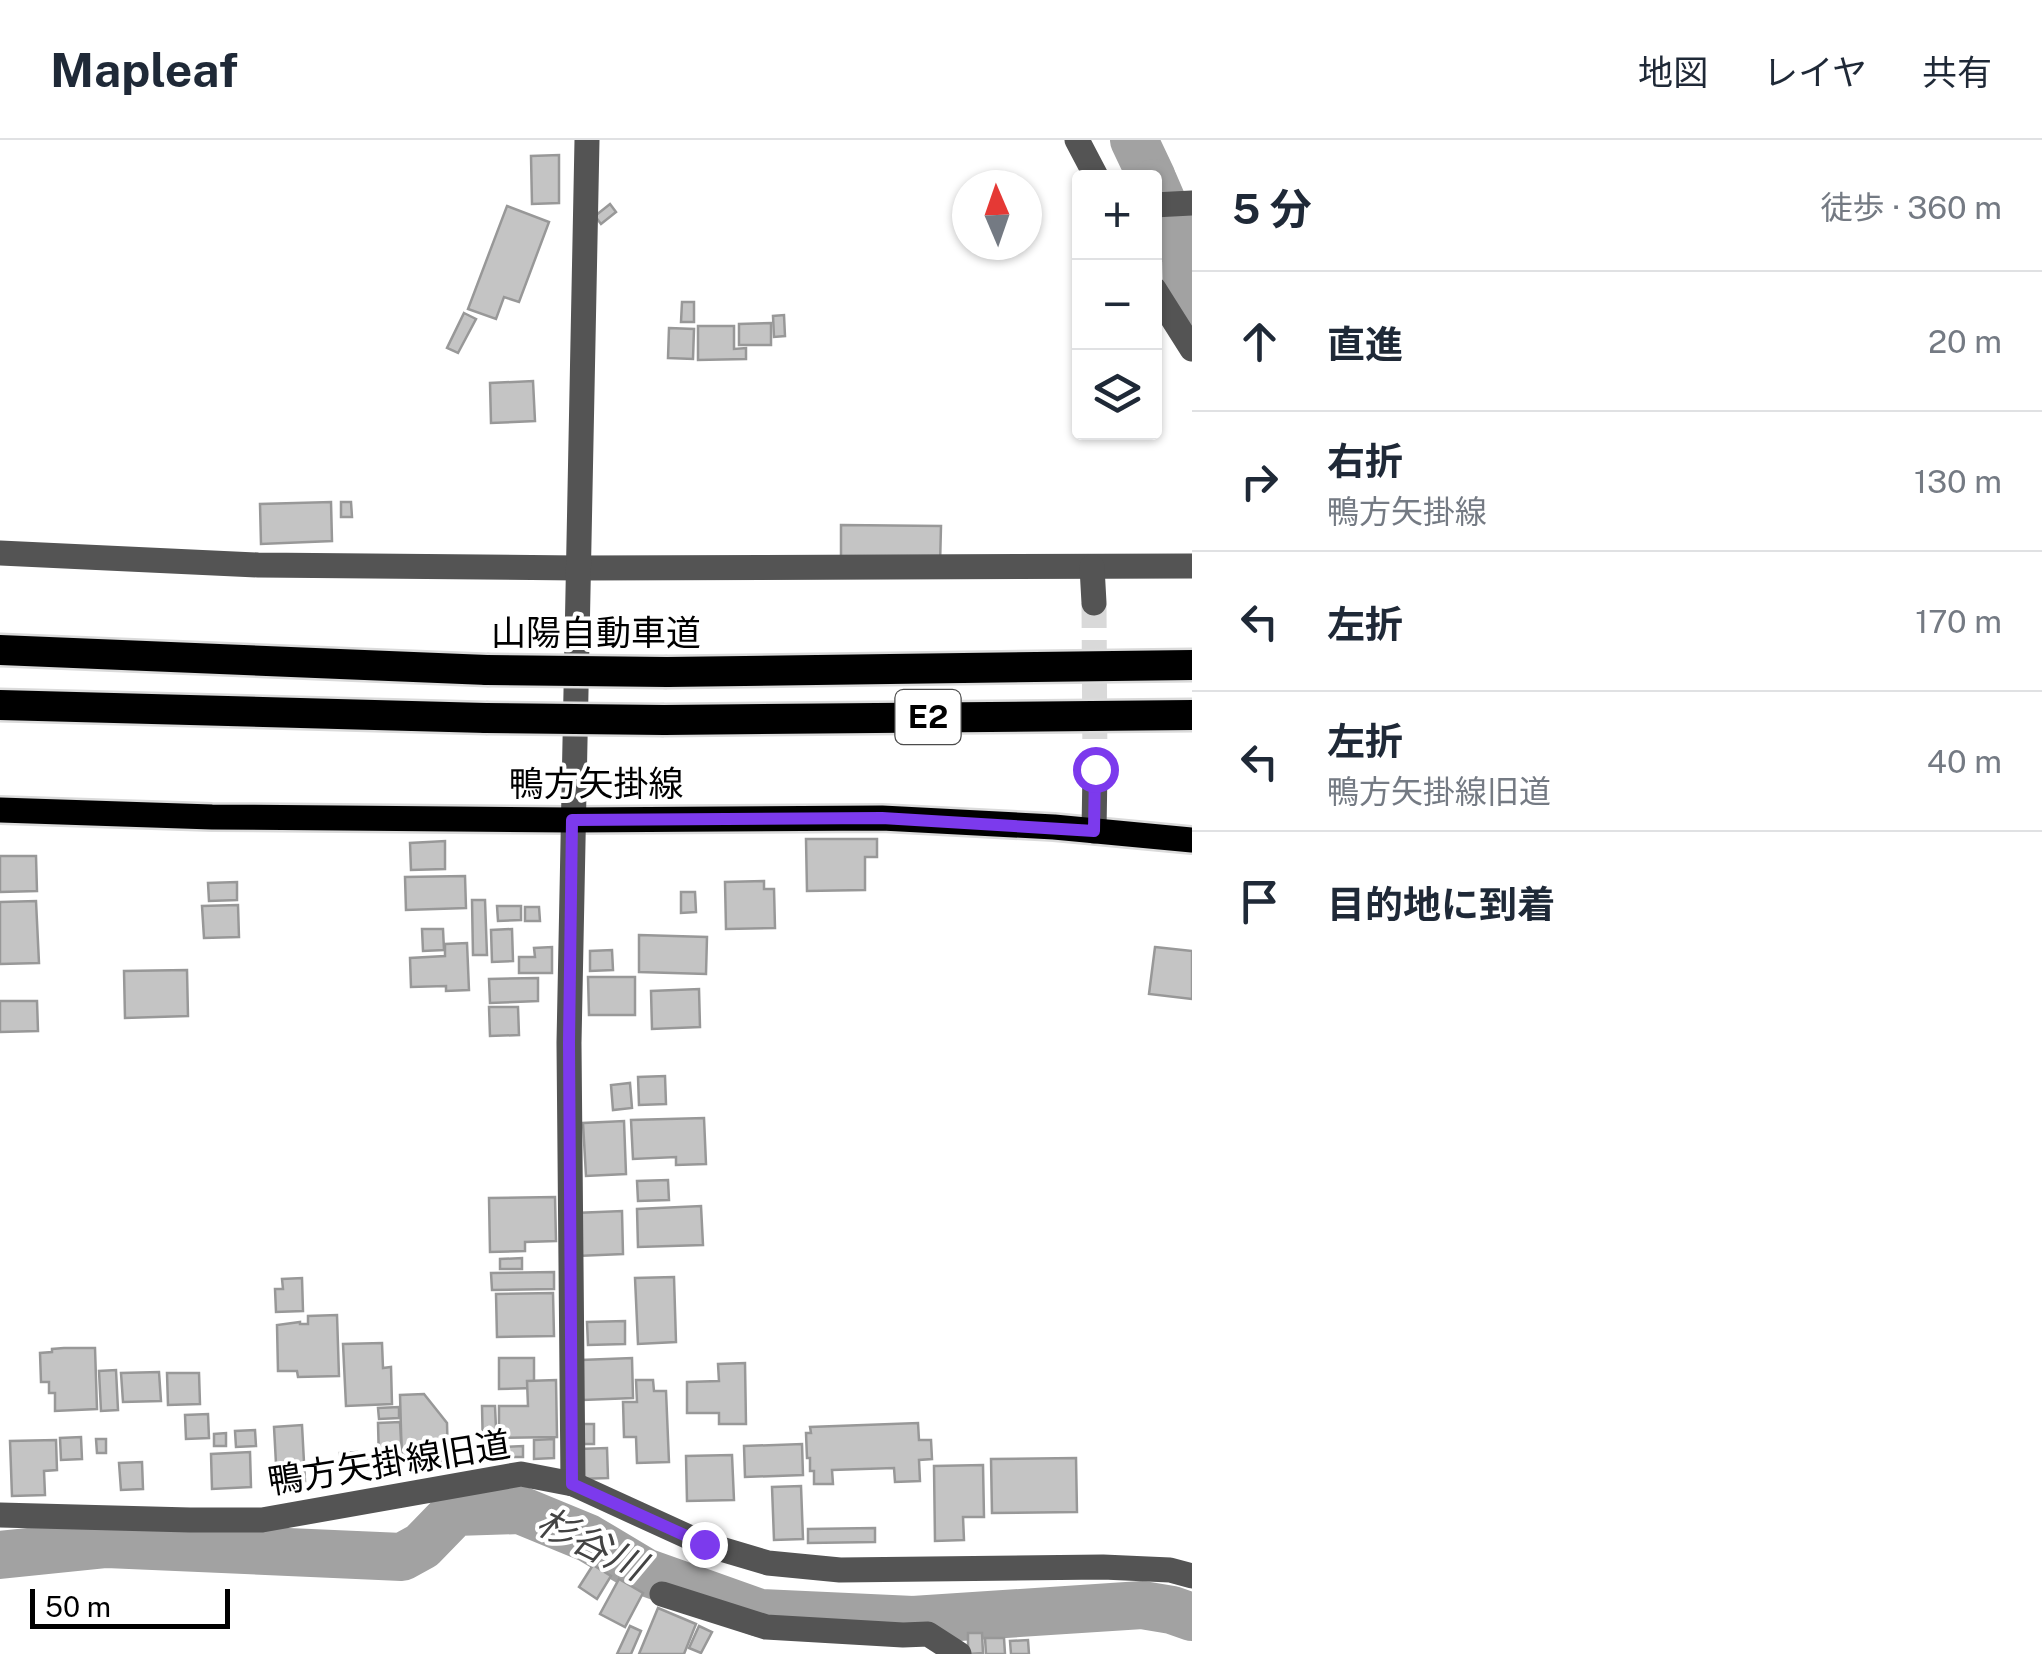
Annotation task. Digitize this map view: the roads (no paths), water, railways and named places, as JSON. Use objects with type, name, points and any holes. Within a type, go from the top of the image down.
[{"type":"highway","name":"山陽自動車道","points":[[0,650],[487,670],[667,672],[1192,665]]},
{"type":"highway","name":"E2","points":[[0,705],[664,720],[1192,714]]},
{"type":"main road","name":"鴨方矢掛線","points":[[0,810],[212,817],[882,818],[1192,840]]},
{"type":"street","points":[[572,1484],[569,1062],[586,140]]},
{"type":"street","points":[[1076,140],[1093,170]]},
{"type":"street","points":[[1162,301],[1192,348]]},
{"type":"street","points":[[0,553],[258,565],[1192,566]]},
{"type":"street","points":[[1092,566],[1094,603]]},
{"type":"street","points":[[1094,831],[1095,769]]},
{"type":"street","name":"鴨方矢掛線旧道","points":[[0,1515],[262,1520],[522,1474],[572,1484],[704,1544],[768,1563],[840,1570],[1103,1567],[1170,1570],[1192,1576]]},
{"type":"street","points":[[662,1594],[766,1627],[928,1634],[959,1654]]},
{"type":"waterway","points":[[1134,140],[1148,170]]},
{"type":"waterway","points":[[1162,202],[1186,257],[1187,303],[1192,310]]},
{"type":"waterway","name":"杉谷川","points":[[0,1555],[107,1544],[402,1557],[422,1546],[455,1512],[520,1510],[588,1538],[645,1572],[760,1613],[913,1620],[1142,1605],[1192,1617]]},
{"type":"tunnel","points":[[1094,603],[1095,769]]}]
